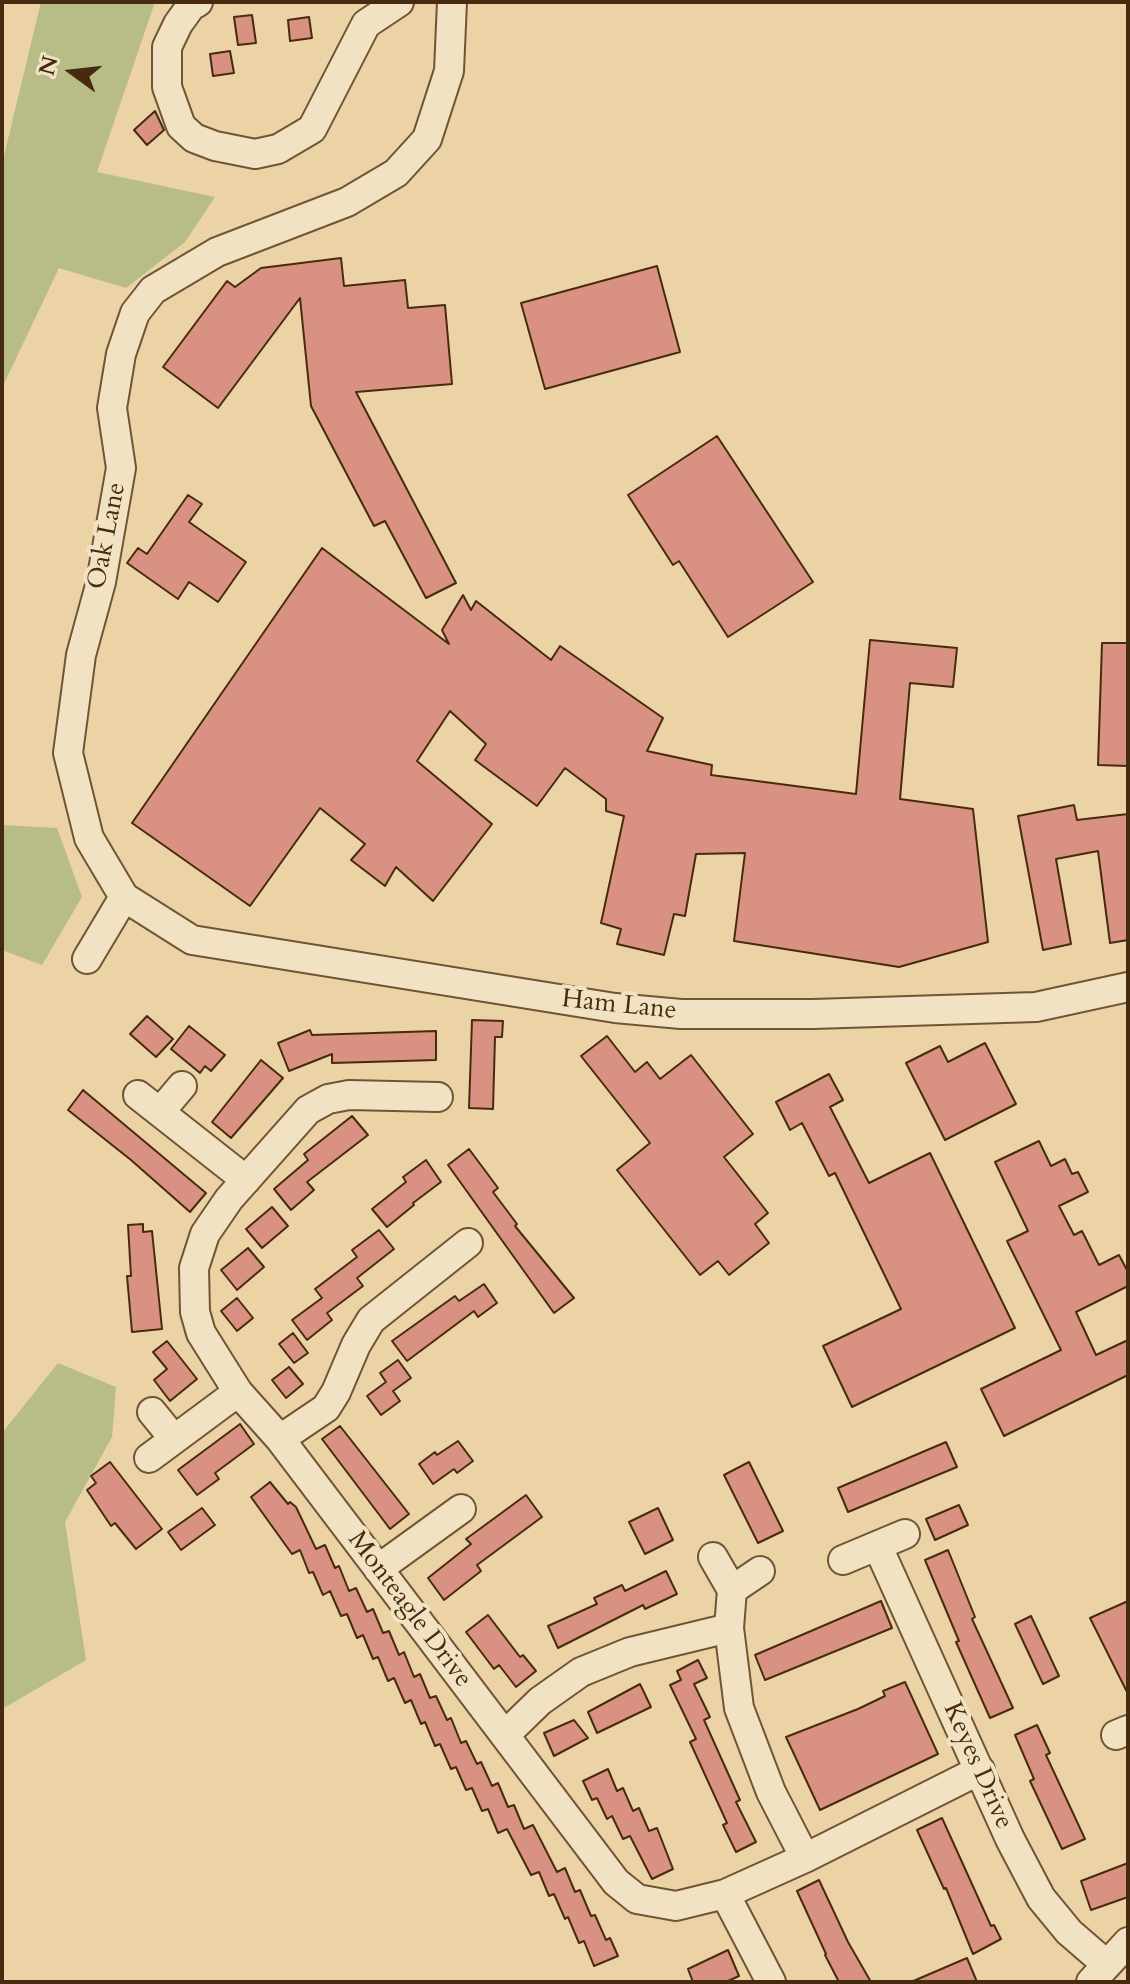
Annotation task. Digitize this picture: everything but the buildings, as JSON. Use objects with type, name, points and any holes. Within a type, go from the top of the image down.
[{"type":"street","points":[[198,2],[191,6],[178,24],[167,47],[167,87],[181,126],[194,138],[215,146],[255,154],[278,149],[312,129],[362,13],[399,2]]},
{"type":"street","name":"Oak Lane","points":[[124,897],[89,838],[68,753],[81,655],[101,582],[121,468],[112,408],[121,354],[135,313],[153,290],[217,252],[347,202],[396,173],[427,139],[449,71],[452,2]]},
{"type":"street","points":[[87,959],[124,897]]},
{"type":"street","name":"Ham Lane","points":[[124,897],[192,940],[628,1010],[681,1014],[813,1014],[1036,1007],[1128,987]]},
{"type":"street","points":[[160,1112],[182,1086]]},
{"type":"street","points":[[138,1095],[246,1180]]},
{"type":"street","name":"Monteagle Drive","points":[[438,1097],[349,1095],[328,1099],[308,1110],[229,1199],[205,1234],[194,1268],[195,1312],[201,1333],[238,1392],[280,1439],[625,1891],[648,1903],[676,1906],[725,1894],[805,1858],[980,1770]]},
{"type":"street","points":[[280,1439],[326,1408],[371,1320],[468,1243]]},
{"type":"street","points":[[149,1458],[238,1392]]},
{"type":"street","points":[[152,1412],[174,1439]]},
{"type":"street","points":[[378,1569],[461,1509]]},
{"type":"street","points":[[843,1560],[905,1534]]},
{"type":"street","name":"Keyes Drive","points":[[878,1547],[1010,1839],[1041,1898],[1098,1973]]},
{"type":"street","points":[[713,1557],[732,1590],[729,1628],[739,1708],[771,1792],[805,1858]]},
{"type":"street","points":[[732,1590],[760,1571]]},
{"type":"street","points":[[505,1735],[540,1701],[581,1672],[630,1652],[729,1628]]},
{"type":"street","points":[[725,1894],[771,1982]]},
{"type":"street","points":[[1098,1973],[1128,1942]]},
{"type":"green space","points":[[41,2],[155,2],[97,172],[215,197],[185,242],[126,288],[59,268],[2,388],[2,164]]},
{"type":"green space","points":[[2,825],[57,828],[82,897],[42,965],[2,950]]},
{"type":"green space","points":[[58,1363],[116,1387],[112,1437],[65,1522],[86,1660],[2,1709],[2,1433]]}]
